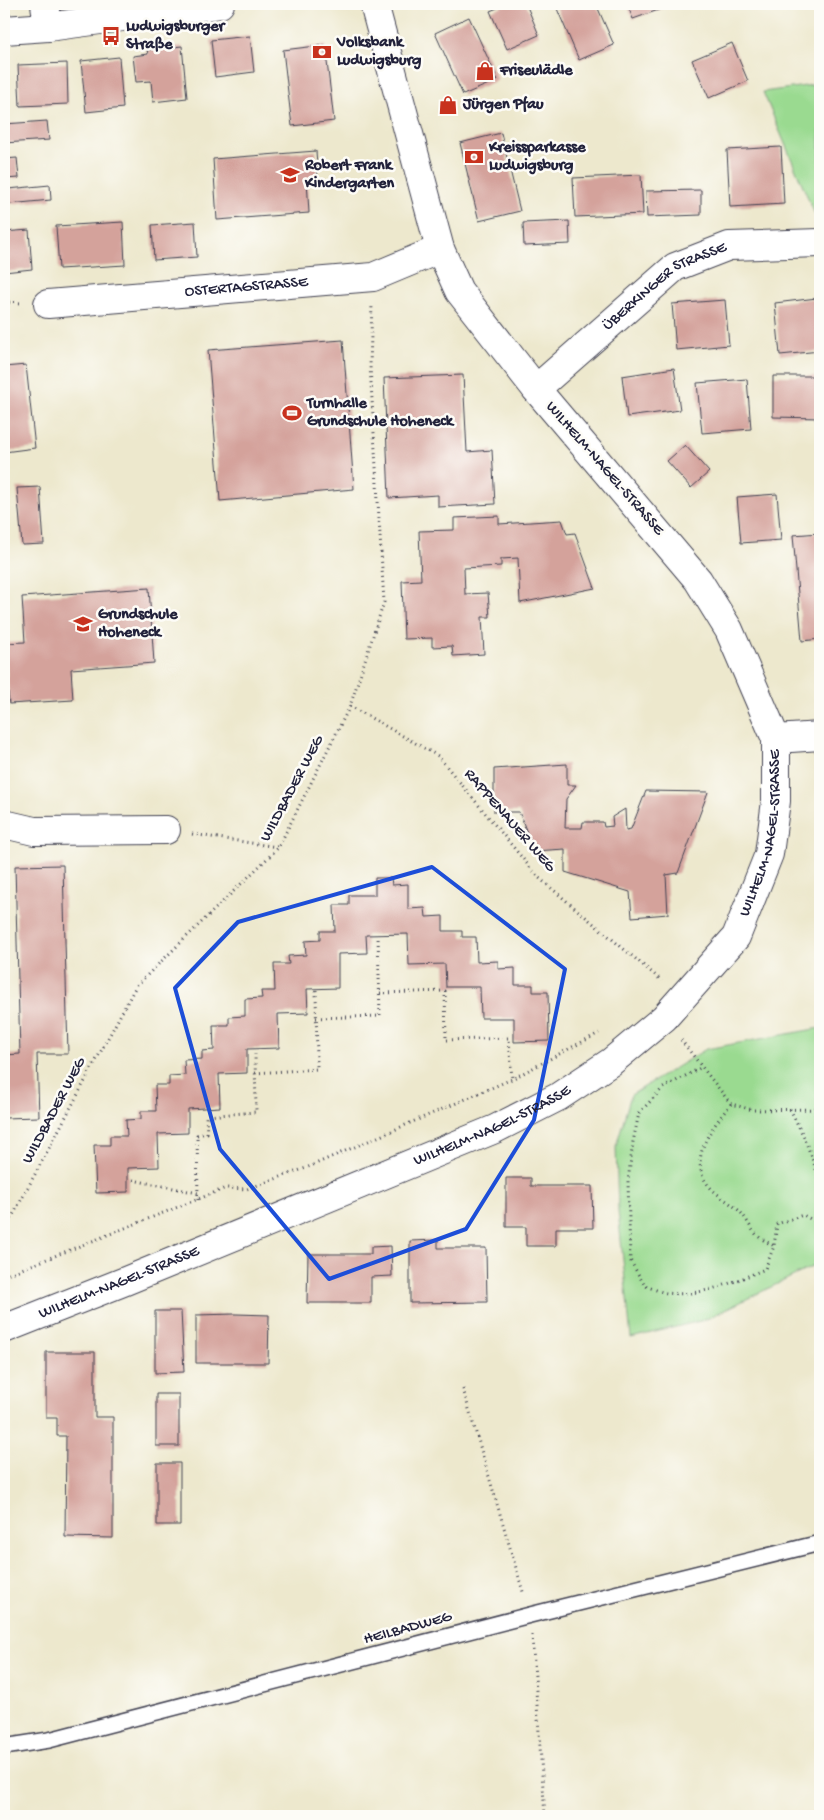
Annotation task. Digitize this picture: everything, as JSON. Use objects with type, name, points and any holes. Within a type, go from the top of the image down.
[{"type":"street","points":[[4,30],[47,15],[220,4]]},
{"type":"street","name":"WILHELM-NAGEL-STRASSE","points":[[4,1329],[132,1279],[495,1129],[558,1097],[611,1062],[664,1018],[736,937],[769,854],[776,801],[776,739],[729,630],[698,580],[536,389],[459,291],[440,249],[374,4]]},
{"type":"street","name":"ÜBERKINGER STRASSE","points":[[536,389],[676,267],[729,246],[820,244]]},
{"type":"street","name":"OSTERTAGSTRASSE","points":[[48,304],[373,277],[440,249]]},
{"type":"street","points":[[776,739],[820,736]]},
{"type":"street","points":[[4,824],[34,831],[166,830]]},
{"type":"lane","name":"HEILBADWEG","points":[[4,1747],[58,1738],[530,1614],[820,1543]]},
{"type":"path","name":"WILDBADER WEG","points":[[4,1232],[136,986],[278,848],[350,706],[384,602],[370,366],[373,277]]},
{"type":"path","name":"RAPPENAUER WEG","points":[[350,706],[438,756],[538,877],[665,982],[658,988]]},
{"type":"path","points":[[166,830],[278,848]]},
{"type":"path","points":[[316,1018],[380,1016],[378,935]]},
{"type":"path","points":[[255,1073],[317,1069],[316,989]]},
{"type":"path","points":[[380,993],[445,991],[446,1040],[509,1038],[512,1079]]},
{"type":"path","points":[[4,1276],[226,1188],[246,1189],[306,1168],[512,1079],[602,1032]]},
{"type":"path","points":[[198,1200],[197,1135],[207,1133],[206,1116],[256,1112],[255,1054]]},
{"type":"path","points":[[820,1109],[753,1110],[731,1104],[702,1067],[663,1088],[640,1113],[632,1142],[628,1181],[630,1260],[644,1286],[666,1293],[698,1293],[734,1282],[765,1269],[774,1246],[777,1224],[803,1215],[820,1224]]},
{"type":"path","points":[[731,1104],[707,1138],[700,1157],[702,1172],[709,1186],[742,1214],[757,1236],[774,1246]]},
{"type":"path","points":[[790,1109],[804,1137],[820,1180]]},
{"type":"path","points":[[133,1180],[198,1193]]},
{"type":"highlighted area","points":[[432,867],[565,969],[534,1120],[466,1229],[329,1279],[220,1149],[175,988],[238,922]]},
{"type":"green space","points":[[820,84],[820,224],[819,224],[763,92]]},
{"type":"green space","points":[[820,1028],[820,1263],[704,1320],[631,1338],[618,1211],[616,1146],[631,1095],[706,1049]]},
{"type":"building","points":[[507,4],[526,4],[539,35],[507,49],[490,11]]},
{"type":"building","points":[[555,4],[596,4],[614,45],[579,60]]},
{"type":"building","points":[[627,4],[662,4],[664,8],[633,19]]},
{"type":"building","points":[[739,4],[772,4],[772,5],[740,8]]},
{"type":"building","points":[[469,17],[498,80],[463,95],[435,33]]},
{"type":"building","points":[[250,36],[254,72],[215,77],[211,40]]},
{"type":"building","points":[[732,43],[748,81],[709,98],[692,60]]},
{"type":"building","points":[[325,45],[334,121],[292,126],[283,50]]},
{"type":"building","points":[[182,46],[187,98],[153,102],[151,81],[136,82],[133,56],[148,54],[147,50]]},
{"type":"building","points":[[119,57],[123,108],[86,112],[81,61]]},
{"type":"building","points":[[67,63],[68,104],[20,106],[18,65]]},
{"type":"building","points":[[47,121],[49,140],[4,143],[4,124]]},
{"type":"building","points":[[501,133],[520,211],[479,221],[460,143]]},
{"type":"building","points":[[781,147],[784,204],[730,207],[727,150]]},
{"type":"building","points":[[316,151],[318,180],[307,180],[309,213],[217,220],[213,159]]},
{"type":"building","points":[[17,158],[19,178],[4,179],[4,159]]},
{"type":"building","points":[[641,175],[643,214],[575,217],[573,178]]},
{"type":"building","points":[[50,185],[51,200],[9,204],[8,189]]},
{"type":"building","points":[[701,190],[701,215],[647,217],[646,191]]},
{"type":"building","points":[[569,221],[570,244],[524,246],[523,223]]},
{"type":"building","points":[[123,222],[125,265],[59,269],[56,226]]},
{"type":"building","points":[[195,222],[197,257],[154,260],[152,225]]},
{"type":"building","points":[[29,230],[32,269],[4,272],[4,232]]},
{"type":"building","points":[[817,298],[820,351],[780,355],[775,303]]},
{"type":"building","points":[[725,300],[729,345],[676,350],[672,304]]},
{"type":"building","points":[[343,340],[354,489],[220,501],[208,350]]},
{"type":"building","points":[[26,365],[35,448],[4,452],[4,367]]},
{"type":"building","points":[[674,368],[680,410],[627,417],[622,376]]},
{"type":"building","points":[[463,375],[467,452],[492,450],[495,504],[438,507],[438,495],[389,498],[384,378]]},
{"type":"building","points":[[773,376],[820,376],[820,418],[773,417]]},
{"type":"building","points":[[747,379],[751,429],[702,433],[697,383]]},
{"type":"building","points":[[685,445],[709,472],[691,488],[667,461]]},
{"type":"building","points":[[40,487],[44,544],[22,545],[17,488]]},
{"type":"building","points":[[777,494],[781,540],[741,543],[737,497]]},
{"type":"building","points":[[499,516],[499,524],[562,520],[567,534],[575,533],[595,588],[520,603],[518,558],[501,559],[501,566],[464,568],[465,594],[488,593],[490,617],[482,617],[484,654],[453,656],[452,646],[432,647],[432,638],[404,639],[402,581],[421,580],[419,531],[454,530],[454,518]]},
{"type":"building","points":[[820,533],[820,639],[802,641],[793,535]]},
{"type":"building","points":[[149,588],[154,663],[71,669],[73,700],[9,704],[5,643],[25,642],[22,597]]},
{"type":"building","points":[[567,764],[567,785],[576,785],[566,799],[565,828],[582,828],[583,822],[603,822],[604,827],[613,826],[612,817],[625,809],[626,830],[631,829],[646,791],[708,792],[678,873],[666,875],[668,914],[632,917],[630,892],[565,872],[565,849],[534,851],[519,812],[494,812],[494,769]]},
{"type":"building","points":[[63,865],[68,1054],[37,1054],[39,1117],[4,1118],[4,1055],[20,1054],[15,866]]},
{"type":"building","points":[[375,878],[391,878],[392,885],[408,884],[408,909],[425,908],[426,917],[443,916],[443,931],[462,931],[462,937],[476,937],[477,962],[498,961],[498,969],[515,968],[515,985],[533,985],[533,992],[548,992],[549,1041],[514,1042],[514,1018],[481,1018],[480,987],[446,987],[445,964],[409,965],[408,934],[366,935],[367,953],[338,954],[338,988],[307,989],[308,1013],[278,1014],[279,1048],[247,1049],[247,1073],[219,1074],[220,1107],[188,1109],[188,1133],[158,1134],[159,1167],[128,1168],[128,1192],[96,1193],[94,1145],[110,1145],[110,1136],[127,1136],[126,1120],[141,1119],[141,1111],[156,1111],[155,1085],[169,1085],[169,1076],[185,1075],[184,1060],[202,1059],[202,1051],[214,1050],[213,1025],[229,1025],[229,1017],[245,1016],[245,999],[262,998],[261,991],[275,991],[274,964],[289,964],[288,956],[306,955],[305,941],[320,940],[320,931],[335,931],[334,905],[349,905],[349,895],[375,895]]},
{"type":"building","points":[[506,1178],[531,1178],[531,1186],[592,1186],[593,1228],[556,1228],[556,1246],[526,1246],[526,1227],[506,1227]]},
{"type":"building","points":[[438,1240],[438,1248],[486,1248],[487,1302],[410,1303],[410,1241]]},
{"type":"building","points":[[391,1246],[392,1276],[371,1277],[371,1303],[307,1303],[308,1254],[371,1254],[371,1247]]},
{"type":"building","points":[[155,1311],[181,1311],[184,1372],[155,1373]]},
{"type":"building","points":[[196,1315],[269,1315],[268,1363],[196,1363]]},
{"type":"building","points":[[46,1352],[95,1352],[95,1417],[113,1417],[113,1538],[65,1537],[66,1436],[57,1436],[57,1418],[46,1418]]},
{"type":"building","points":[[156,1394],[179,1394],[179,1446],[156,1446]]},
{"type":"building","points":[[157,1463],[180,1463],[180,1525],[157,1525]]},
{"type":"place","name":"Ludwigsburger Straße","points":[[111,36]]},
{"type":"place","name":"Volksbank Ludwigsburg","points":[[322,52]]},
{"type":"place","name":"Friseulädle","points":[[485,71]]},
{"type":"place","name":"Jürgen Pfau","points":[[448,105]]},
{"type":"place","name":"Kreissparkasse Ludwigsburg","points":[[474,157]]},
{"type":"place","name":"Robert Frank Kindergarten","points":[[290,175]]},
{"type":"place","name":"Turnhalle Grundschule Hoheneck","points":[[292,413]]},
{"type":"place","name":"Grundschule Hoheneck","points":[[83,624]]}]
